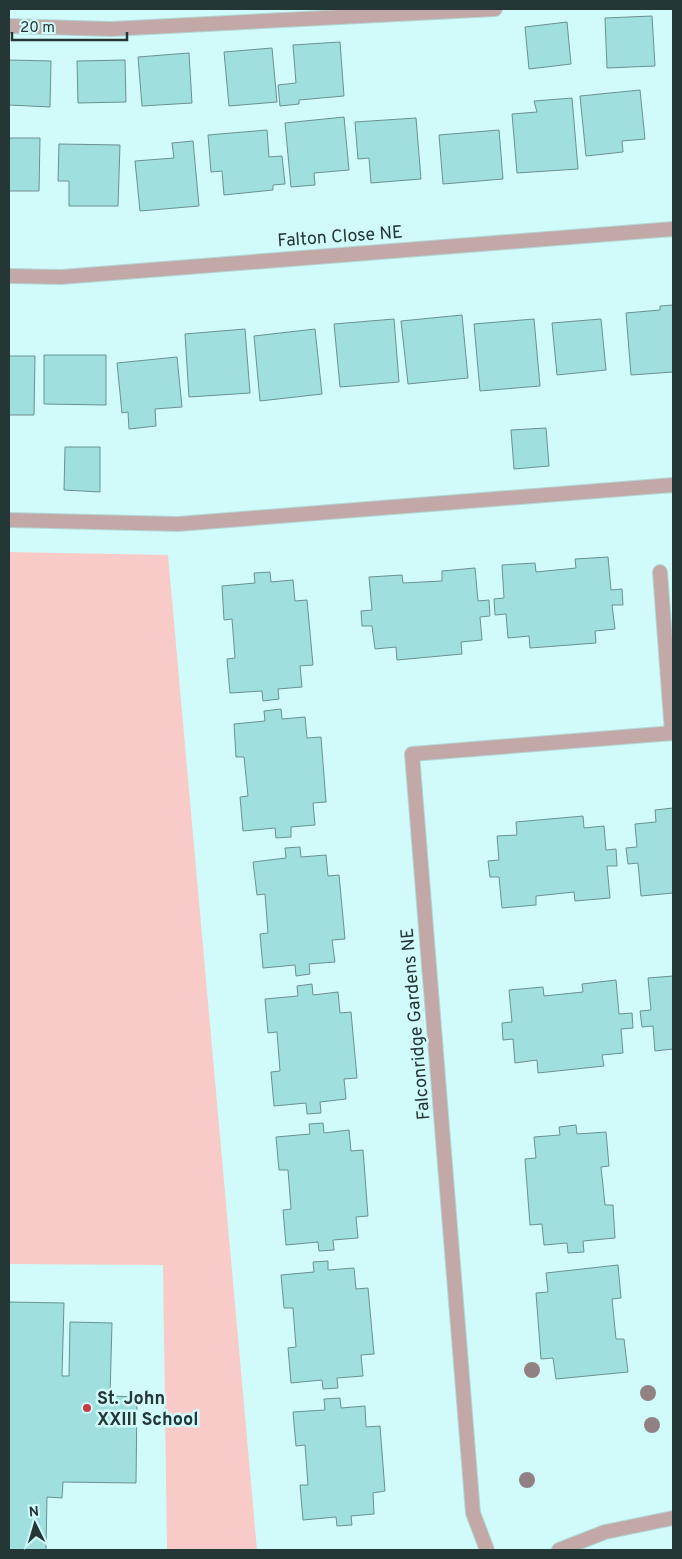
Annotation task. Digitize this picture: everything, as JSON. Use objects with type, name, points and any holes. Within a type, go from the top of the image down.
[{"type":"street","points":[[9,26],[111,29],[495,9]]},
{"type":"street","name":"Falton Close NE","points":[[9,276],[61,277],[673,228]]},
{"type":"street","points":[[9,520],[178,524],[673,485]]},
{"type":"street","points":[[660,572],[673,733]]},
{"type":"street","name":"Falconridge Gardens NE","points":[[487,1550],[474,1513],[412,754],[673,733]]},
{"type":"street","points":[[560,1550],[604,1532],[673,1518]]},
{"type":"shaded area","points":[[9,552],[168,555],[257,1550],[167,1550],[163,1265],[9,1264]]},
{"type":"building","points":[[652,16],[655,66],[607,68],[605,18]]},
{"type":"building","points":[[567,22],[571,64],[529,69],[525,27]]},
{"type":"building","points":[[340,42],[344,96],[299,100],[299,104],[280,106],[278,85],[296,83],[293,45]]},
{"type":"building","points":[[272,48],[277,102],[229,106],[224,52]]},
{"type":"building","points":[[189,53],[192,103],[142,106],[138,57]]},
{"type":"building","points":[[9,60],[51,61],[50,107],[9,105]]},
{"type":"building","points":[[125,60],[126,102],[78,103],[77,61]]},
{"type":"building","points":[[640,90],[645,139],[622,141],[623,152],[586,156],[580,96]]},
{"type":"building","points":[[572,98],[578,169],[517,173],[512,114],[537,112],[534,101]]},
{"type":"building","points":[[344,117],[349,170],[314,173],[315,185],[291,187],[285,123]]},
{"type":"building","points":[[416,118],[421,179],[371,183],[369,158],[358,159],[355,122]]},
{"type":"building","points":[[267,130],[269,157],[282,156],[285,184],[273,185],[273,190],[224,195],[222,171],[211,172],[208,135]]},
{"type":"building","points":[[499,130],[503,179],[443,184],[439,135]]},
{"type":"building","points":[[9,138],[40,138],[39,191],[9,191]]},
{"type":"building","points":[[193,141],[199,206],[140,211],[135,161],[174,158],[172,143]]},
{"type":"building","points":[[59,144],[120,145],[118,206],[69,206],[69,181],[58,181]]},
{"type":"building","points":[[673,305],[673,372],[631,375],[626,313],[660,310],[660,306]]},
{"type":"building","points":[[462,315],[468,378],[408,384],[401,321]]},
{"type":"building","points":[[394,319],[399,382],[340,387],[334,324]]},
{"type":"building","points":[[534,319],[540,386],[480,391],[474,324]]},
{"type":"building","points":[[601,319],[606,370],[557,375],[552,323]]},
{"type":"building","points":[[245,329],[250,393],[189,397],[185,334]]},
{"type":"building","points":[[315,329],[322,394],[260,401],[254,336]]},
{"type":"building","points":[[44,355],[106,355],[106,405],[44,404]]},
{"type":"building","points":[[9,356],[35,356],[34,415],[9,415]]},
{"type":"building","points":[[177,357],[182,407],[155,409],[156,426],[129,429],[128,412],[122,413],[117,363]]},
{"type":"building","points":[[546,428],[549,466],[514,469],[511,430]]},
{"type":"building","points":[[65,447],[100,447],[100,492],[64,490]]},
{"type":"building","points":[[608,557],[611,590],[622,589],[623,605],[612,605],[615,629],[595,631],[596,643],[530,648],[529,636],[508,638],[506,614],[495,615],[494,599],[504,598],[502,565],[535,563],[536,572],[576,568],[575,559]]},
{"type":"building","points":[[475,568],[478,601],[489,600],[490,616],[480,617],[482,640],[461,642],[462,654],[397,660],[396,647],[375,649],[372,626],[362,626],[361,611],[372,610],[369,577],[402,575],[403,583],[442,581],[442,571]]},
{"type":"building","points":[[270,572],[271,582],[293,580],[295,601],[307,600],[313,665],[300,666],[302,687],[278,689],[279,699],[263,701],[262,691],[230,693],[227,659],[235,658],[232,619],[224,620],[222,586],[255,583],[254,573]]},
{"type":"building","points":[[281,709],[282,719],[305,717],[307,738],[321,737],[326,802],[313,803],[315,825],[291,827],[291,837],[276,838],[275,828],[243,831],[240,797],[248,796],[244,757],[236,757],[234,724],[265,721],[264,711]]},
{"type":"building","points":[[673,808],[673,893],[641,896],[638,863],[628,864],[626,848],[637,847],[635,824],[656,822],[655,810]]},
{"type":"building","points":[[583,816],[584,828],[604,826],[606,850],[616,849],[617,866],[607,866],[610,898],[575,901],[574,892],[536,896],[536,905],[502,908],[499,877],[490,877],[488,861],[499,860],[497,836],[517,835],[516,822]]},
{"type":"building","points":[[300,847],[301,857],[326,855],[328,876],[339,875],[345,939],[332,940],[335,962],[309,964],[310,974],[296,976],[295,965],[263,968],[260,934],[268,933],[265,894],[257,895],[253,862],[286,858],[285,848]]},
{"type":"building","points":[[673,976],[673,1049],[655,1051],[653,1026],[642,1027],[640,1011],[651,1010],[648,978]]},
{"type":"building","points":[[616,980],[619,1014],[632,1013],[633,1028],[621,1029],[623,1053],[602,1055],[604,1066],[538,1073],[537,1060],[515,1063],[513,1039],[503,1040],[502,1023],[512,1022],[509,990],[543,987],[544,996],[583,992],[582,984]]},
{"type":"building","points":[[312,984],[313,995],[338,992],[340,1013],[351,1012],[357,1078],[344,1079],[346,1099],[320,1102],[321,1113],[307,1114],[306,1103],[274,1106],[271,1072],[280,1071],[277,1032],[268,1033],[265,999],[298,996],[297,986]]},
{"type":"building","points":[[323,1123],[324,1133],[349,1130],[351,1151],[363,1150],[368,1216],[356,1217],[358,1238],[333,1240],[334,1250],[319,1251],[318,1242],[286,1245],[283,1210],[291,1209],[288,1170],[279,1170],[276,1137],[310,1134],[309,1124]]},
{"type":"building","points":[[576,1125],[577,1134],[606,1132],[609,1166],[601,1167],[605,1205],[613,1205],[615,1238],[583,1241],[584,1252],[568,1253],[567,1243],[544,1245],[542,1224],[530,1225],[525,1159],[536,1158],[534,1137],[560,1135],[559,1127]]},
{"type":"building","points":[[328,1261],[328,1270],[354,1268],[356,1289],[368,1288],[374,1354],[361,1355],[363,1376],[337,1378],[338,1388],[323,1389],[322,1380],[291,1383],[288,1348],[296,1347],[293,1308],[284,1308],[281,1275],[314,1272],[313,1262]]},
{"type":"building","points":[[618,1265],[621,1298],[612,1299],[616,1339],[624,1339],[628,1372],[556,1379],[553,1358],[541,1359],[536,1293],[548,1292],[546,1273]]},
{"type":"building","points":[[9,1302],[64,1303],[62,1376],[69,1376],[70,1322],[112,1323],[110,1396],[137,1397],[136,1483],[63,1482],[62,1498],[47,1497],[46,1550],[9,1550]]},
{"type":"building","points":[[340,1398],[341,1408],[365,1406],[366,1427],[380,1426],[385,1491],[373,1493],[374,1514],[351,1516],[352,1525],[337,1526],[336,1517],[303,1520],[300,1485],[308,1485],[305,1445],[296,1446],[293,1412],[325,1410],[324,1399]]},
{"type":"place","name":"St. John XXIII School","points":[[87,1408]]}]
